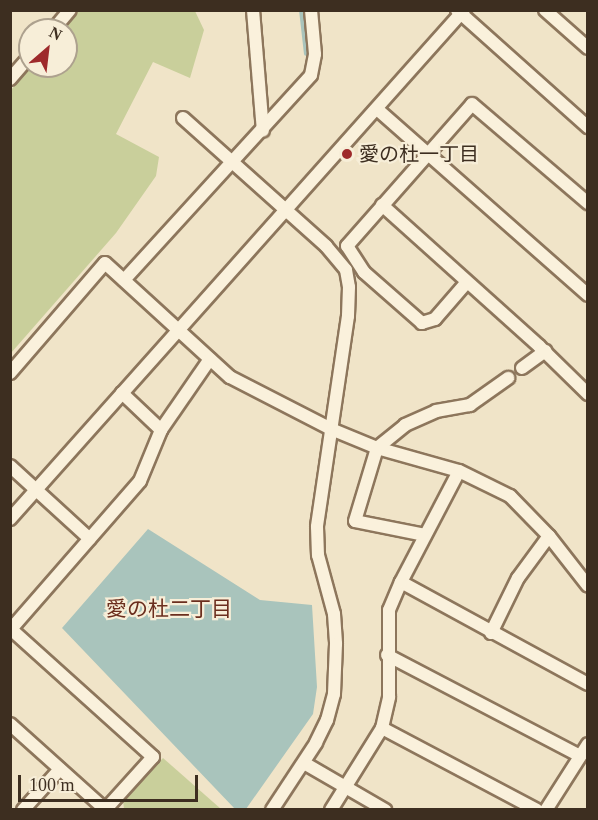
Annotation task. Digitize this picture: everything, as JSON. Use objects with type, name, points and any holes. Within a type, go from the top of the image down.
[{"type":"street","points":[[253,10],[263,131]]},
{"type":"street","points":[[124,280],[263,131],[311,75],[315,54],[311,10]]},
{"type":"street","points":[[545,10],[588,48]]},
{"type":"street","points":[[10,519],[286,212],[461,12],[588,126]]},
{"type":"street","points":[[467,282],[435,319],[422,323],[364,272],[347,246],[472,104],[588,203]]},
{"type":"street","points":[[377,109],[588,295]]},
{"type":"street","points":[[183,117],[232,164],[326,246],[346,270],[349,287],[348,316],[317,527],[318,555],[334,614],[336,672],[327,720],[304,763],[272,810]]},
{"type":"street","points":[[382,206],[586,387]]},
{"type":"street","points":[[10,374],[105,263],[230,377],[331,429],[377,448],[459,471],[510,496],[549,536],[588,585]]},
{"type":"street","points":[[522,368],[545,351]]},
{"type":"street","points":[[10,724],[106,809],[153,757],[11,629],[140,481],[160,430],[210,358]]},
{"type":"street","points":[[425,535],[355,521],[377,448],[405,424],[436,411],[470,405],[508,378]]},
{"type":"street","points":[[122,393],[160,430]]},
{"type":"street","points":[[10,466],[35,491],[90,538]]},
{"type":"street","points":[[331,810],[382,728],[389,697],[387,655],[389,610],[401,582],[459,471]]},
{"type":"street","points":[[491,633],[518,578],[549,536]]},
{"type":"street","points":[[401,582],[588,684]]},
{"type":"street","points":[[387,655],[580,756]]},
{"type":"street","points":[[382,728],[537,810]]},
{"type":"street","points":[[546,810],[588,744]]},
{"type":"street","points":[[304,763],[385,810]]},
{"type":"street","points":[[23,810],[60,769]]},
{"type":"green space","points":[[79,10],[195,11],[204,30],[190,78],[153,62],[116,134],[159,157],[156,176],[116,233],[11,353],[11,90],[21,78],[78,78],[78,18],[72,18]]},
{"type":"green space","points":[[163,758],[221,809],[124,809],[123,801]]},
{"type":"water","points":[[148,529],[260,600],[312,605],[317,687],[313,714],[246,809],[235,809],[62,628]]},
{"type":"waterway","points":[[301,10],[306,54]]},
{"type":"place","name":"愛の杜一丁目","points":[[347,154]]},
{"type":"district","name":"愛の杜二丁目","points":[[169,609]]}]
